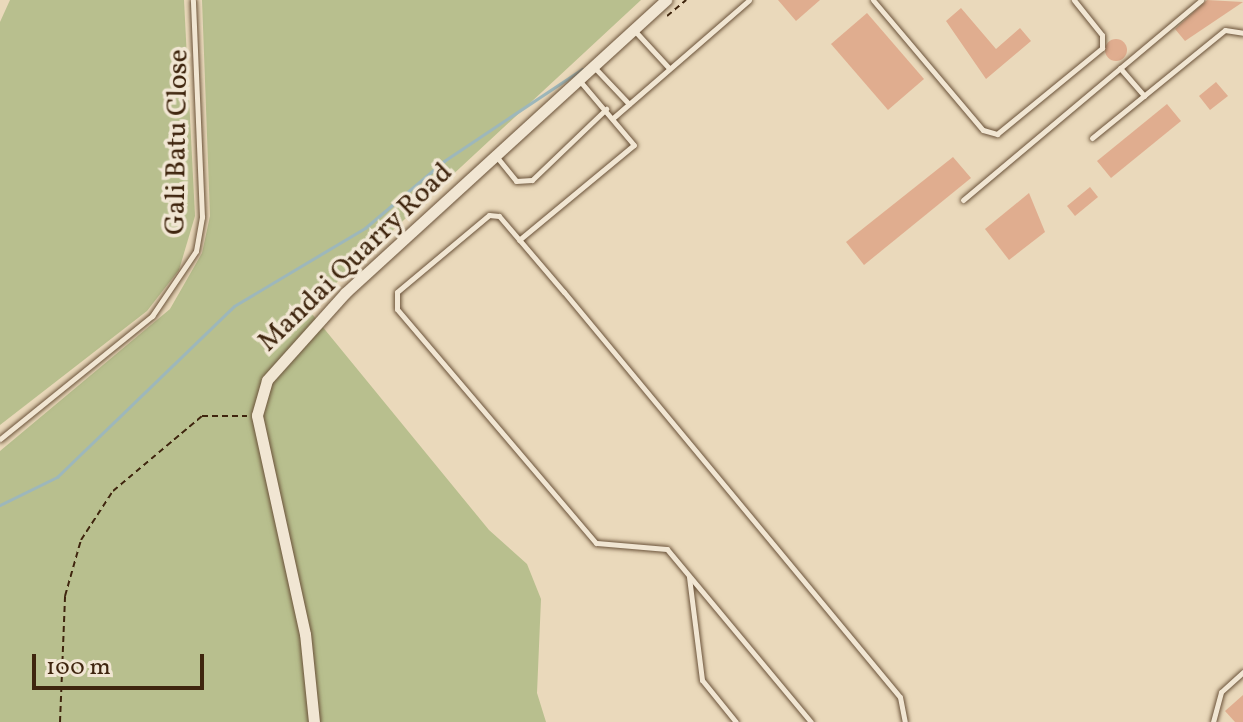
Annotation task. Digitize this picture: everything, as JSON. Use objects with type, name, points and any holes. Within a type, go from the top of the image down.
[{"type":"street","name":"Mandai Quarry Road","points":[[257,415],[286,353],[666,0]]},
{"type":"street","points":[[257,415],[305,634],[314,722]]},
{"type":"lane","name":"Gali Batu Close","points":[[0,439],[152,316],[196,251],[202,217],[193,0]]},
{"type":"lane","points":[[613,118],[749,0]]},
{"type":"lane","points":[[873,0],[983,130],[997,134],[1098,53],[1103,40],[1074,0]]},
{"type":"lane","points":[[963,200],[1201,0]]},
{"type":"lane","points":[[1092,138],[1229,27],[1243,33]]},
{"type":"lane","points":[[633,29],[669,68]]},
{"type":"lane","points":[[593,66],[629,104]]},
{"type":"lane","points":[[1120,68],[1144,96]]},
{"type":"lane","points":[[519,240],[631,149],[632,139],[579,79]]},
{"type":"lane","points":[[495,156],[516,181],[532,180],[606,109]]},
{"type":"lane","points":[[811,722],[660,544],[596,543],[397,309],[397,292],[489,215],[499,216],[900,697],[905,722]]},
{"type":"lane","points":[[689,576],[702,680],[736,722]]},
{"type":"lane","points":[[1213,722],[1221,692],[1243,672]]},
{"type":"path","points":[[60,722],[65,596],[89,528],[113,491],[202,416],[257,415]]},
{"type":"green space","points":[[10,0],[184,0],[195,216],[179,270],[147,311],[0,425],[0,22]]},
{"type":"green space","points":[[202,0],[641,0],[308,309],[489,530],[527,564],[541,599],[537,693],[546,722],[0,722],[0,451],[170,309],[202,253],[210,216]]},
{"type":"building","points":[[778,0],[820,0],[796,21]]},
{"type":"building","points":[[1207,0],[1243,2],[1185,41],[1175,29]]},
{"type":"building","points":[[961,8],[996,49],[1020,28],[1031,41],[986,79],[946,21]]},
{"type":"building","points":[[867,13],[924,79],[888,110],[831,44]]},
{"type":"building","points":[[1116,39],[1124,42],[1127,50],[1124,58],[1116,61],[1108,58],[1105,50],[1108,42]]},
{"type":"building","points":[[1216,82],[1228,96],[1210,110],[1199,96]]},
{"type":"building","points":[[1167,104],[1181,121],[1111,178],[1097,161]]},
{"type":"building","points":[[953,157],[971,178],[864,265],[846,242]]},
{"type":"building","points":[[1090,187],[1098,197],[1075,216],[1067,206]]},
{"type":"building","points":[[1029,193],[1045,232],[1009,260],[985,229]]},
{"type":"building","points":[[1243,695],[1243,722],[1235,722],[1225,711]]},
{"type":"waterway","points":[[0,505],[57,477],[234,306],[365,228],[444,161],[582,69]]}]
